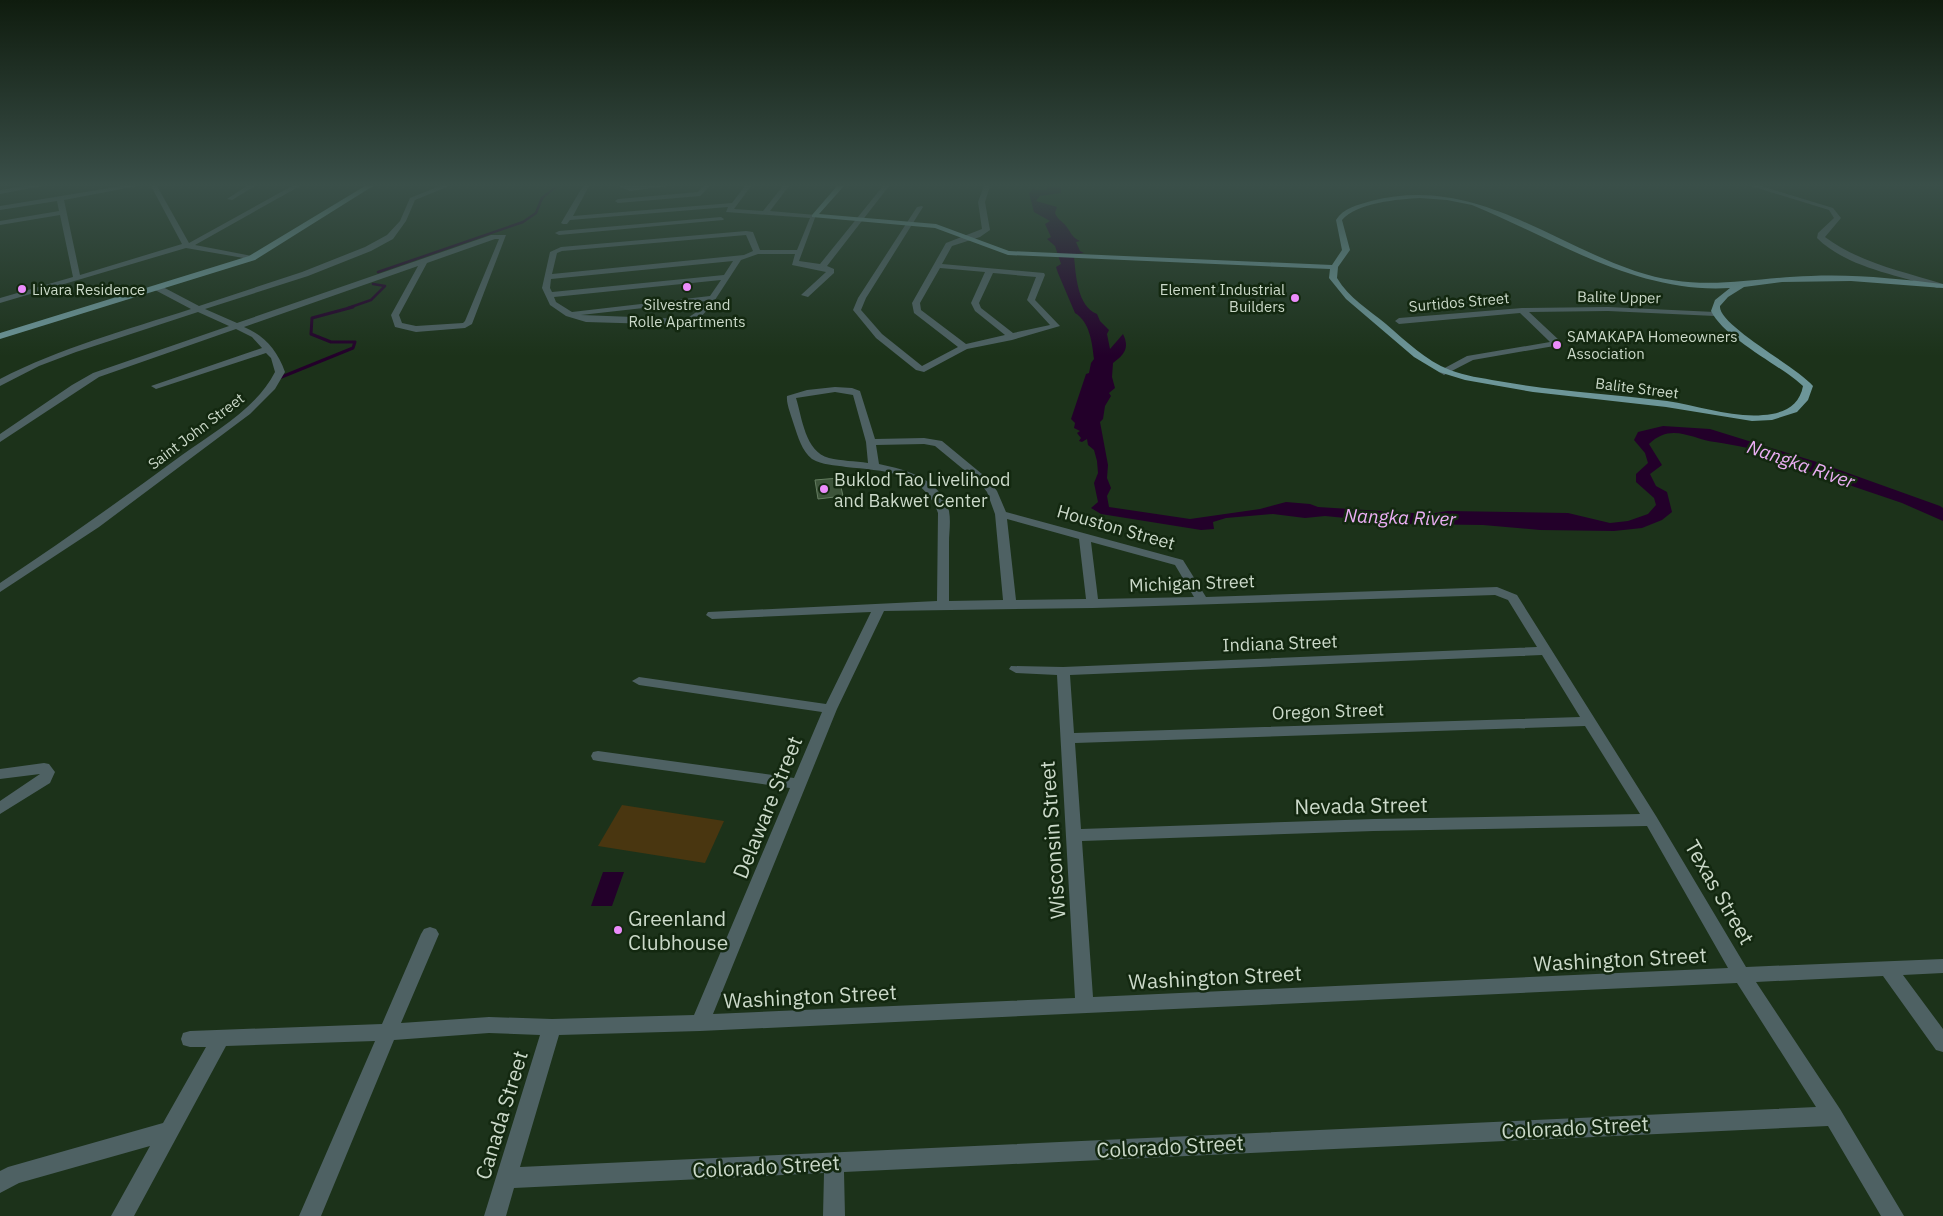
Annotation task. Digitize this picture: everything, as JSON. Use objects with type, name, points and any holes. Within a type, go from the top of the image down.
[{"type":"main road","points":[[0,336],[252,258],[277,243]]},
{"type":"main road","points":[[980,243],[1000,252],[1032,255],[1334,267],[1346,250],[1344,243]]},
{"type":"main road","points":[[1563,243],[1607,262],[1651,278],[1690,286],[1742,285],[1766,281],[1840,278],[1941,286]]},
{"type":"main road","name":"Balite Street","points":[[1334,267],[1333,278],[1348,297],[1427,364],[1444,372],[1514,387],[1668,405],[1750,418],[1782,415],[1795,410],[1803,403],[1807,395],[1808,386],[1802,378],[1728,328],[1717,319],[1715,314]]},
{"type":"main road","points":[[1715,314],[1717,304],[1723,297],[1742,285]]},
{"type":"street","points":[[69,243],[77,279]]},
{"type":"street","points":[[186,243],[188,246],[252,258]]},
{"type":"street","points":[[0,301],[194,243]]},
{"type":"street","points":[[0,383],[36,364],[73,350],[305,274],[368,250],[380,243]]},
{"type":"street","points":[[0,439],[75,387],[96,375],[481,243]]},
{"type":"street","points":[[423,263],[395,315],[398,325],[416,329],[465,325],[469,322],[501,243]]},
{"type":"street","points":[[633,243],[561,249],[554,252],[547,276],[548,295],[553,303],[569,314],[586,319],[687,322],[693,320],[711,298],[738,259]]},
{"type":"street","points":[[753,243],[757,252]]},
{"type":"street","points":[[804,243],[796,264],[822,267],[831,271],[805,294]]},
{"type":"street","points":[[822,267],[841,243]]},
{"type":"street","points":[[898,243],[862,298],[857,310],[879,336],[919,368],[928,367],[964,347],[1056,326],[1031,300],[1042,276],[1037,274],[938,266]]},
{"type":"street","points":[[955,243],[949,245],[916,303],[916,308],[922,315],[964,347]]},
{"type":"street","points":[[1828,243],[1832,247],[1868,263],[1941,286]]},
{"type":"street","points":[[547,276],[738,259],[757,252],[800,252]]},
{"type":"street","points":[[990,271],[975,303],[978,309],[1012,336]]},
{"type":"street","points":[[548,295],[727,277]]},
{"type":"street","name":"Saint John Street","points":[[0,588],[95,525],[248,412],[272,387],[280,372],[275,358],[269,349],[255,335],[158,288]]},
{"type":"street","points":[[569,314],[711,298]]},
{"type":"street","name":"Balite Upper","points":[[1522,310],[1608,309],[1715,314]]},
{"type":"street","points":[[1444,372],[1470,358],[1557,343],[1522,310]]},
{"type":"street","name":"Surtidos Street","points":[[1399,321],[1522,310]]},
{"type":"street","points":[[156,386],[269,349]]},
{"type":"street","points":[[874,466],[872,442],[857,394],[854,391],[850,389],[812,392],[791,398],[809,451],[813,454],[829,462],[874,466],[919,480],[934,491],[941,501],[944,513],[943,605]]},
{"type":"street","points":[[872,442],[924,441],[938,443],[984,480],[992,491],[1001,514],[1010,604]]},
{"type":"street","name":"Houston Street","points":[[1001,514],[1179,563],[1202,601]]},
{"type":"street","points":[[1084,536],[1094,604]]},
{"type":"street","name":"Michigan Street","points":[[712,616],[943,605],[1094,604],[1497,591],[1506,594]]},
{"type":"street","name":"Texas Street","points":[[1506,594],[1513,598],[1546,651],[1651,820],[1742,976],[1834,1116],[1893,1216]]},
{"type":"street","name":"Delaware Street","points":[[700,1023],[830,709],[879,609]]},
{"type":"street","name":"Indiana Street","points":[[1016,669],[1063,671],[1546,651]]},
{"type":"street","name":"Wisconsin Street","points":[[1063,671],[1085,1006]]},
{"type":"street","points":[[639,681],[830,709]]},
{"type":"street","name":"Oregon Street","points":[[1067,738],[1589,721]]},
{"type":"street","points":[[598,756],[798,784]]},
{"type":"street","points":[[0,774],[44,768],[48,772],[46,779],[0,808]]},
{"type":"street","name":"Nevada Street","points":[[1073,835],[1344,826],[1651,820]]},
{"type":"street","points":[[310,1216],[430,934]]},
{"type":"street","name":"Washington Street","points":[[190,1040],[387,1032],[489,1025],[552,1027],[700,1023],[1943,966]]},
{"type":"street","points":[[1888,968],[1943,1044]]},
{"type":"street","name":"Canada Street","points":[[495,1216],[552,1027]]},
{"type":"street","points":[[122,1216],[221,1038]]},
{"type":"street","name":"Colorado Street","points":[[507,1178],[1834,1116]]},
{"type":"street","points":[[0,1183],[15,1174],[169,1130]]},
{"type":"street","points":[[834,1163],[834,1216]]},
{"type":"shaded area","points":[[622,805],[724,821],[705,863],[598,846]]},
{"type":"water","name":"Nangka River","points":[[1051,243],[1076,243],[1080,251],[1084,253],[1076,254],[1074,257],[1081,297],[1090,310],[1097,314],[1100,321],[1109,330],[1107,334],[1110,349],[1123,334],[1126,343],[1125,351],[1113,363],[1112,377],[1115,388],[1109,393],[1111,396],[1105,406],[1103,419],[1100,422],[1108,465],[1107,478],[1111,488],[1107,496],[1109,507],[1190,519],[1260,509],[1286,502],[1310,504],[1318,507],[1429,514],[1448,511],[1568,513],[1610,523],[1628,521],[1648,514],[1656,505],[1654,498],[1636,482],[1636,474],[1648,463],[1645,453],[1634,440],[1638,432],[1663,426],[1710,429],[1820,463],[1940,506],[1943,508],[1943,521],[1902,503],[1796,467],[1788,460],[1778,456],[1673,433],[1657,437],[1649,444],[1662,465],[1650,474],[1656,486],[1667,492],[1672,512],[1662,520],[1642,528],[1614,531],[1540,530],[1483,525],[1407,524],[1325,516],[1305,518],[1273,514],[1226,518],[1213,522],[1214,529],[1201,530],[1101,514],[1091,508],[1098,502],[1094,483],[1098,473],[1094,450],[1088,445],[1087,439],[1082,442],[1079,441],[1081,438],[1077,433],[1080,431],[1074,428],[1075,423],[1071,419],[1086,374],[1089,373],[1094,359],[1091,340],[1087,327],[1075,313],[1058,273],[1056,267],[1061,264],[1055,246]]},
{"type":"water","points":[[603,872],[624,872],[612,906],[591,906]]},
{"type":"building","name":"Buklod Tao Livelihood and Bakwet Center","points":[[839,478],[843,496],[818,499],[815,480]]},
{"type":"waterway","points":[[378,272],[463,243]]},
{"type":"waterway","points":[[348,308],[371,300],[385,286],[373,284]]},
{"type":"waterway","points":[[279,378],[353,348],[355,342],[331,342],[311,334],[312,318],[353,307]]},
{"type":"place","name":"Silvestre and Rolle Apartments","points":[[687,287]]},
{"type":"place","name":"Livara Residence","points":[[22,289]]},
{"type":"place","name":"Element Industrial Builders","points":[[1295,298]]},
{"type":"place","name":"SAMAKAPA Homeowners Association","points":[[1557,345]]},
{"type":"place","name":"Buklod Tao Livelihood and Bakwet Center","points":[[824,489]]},
{"type":"place","name":"Greenland Clubhouse","points":[[618,930]]}]
